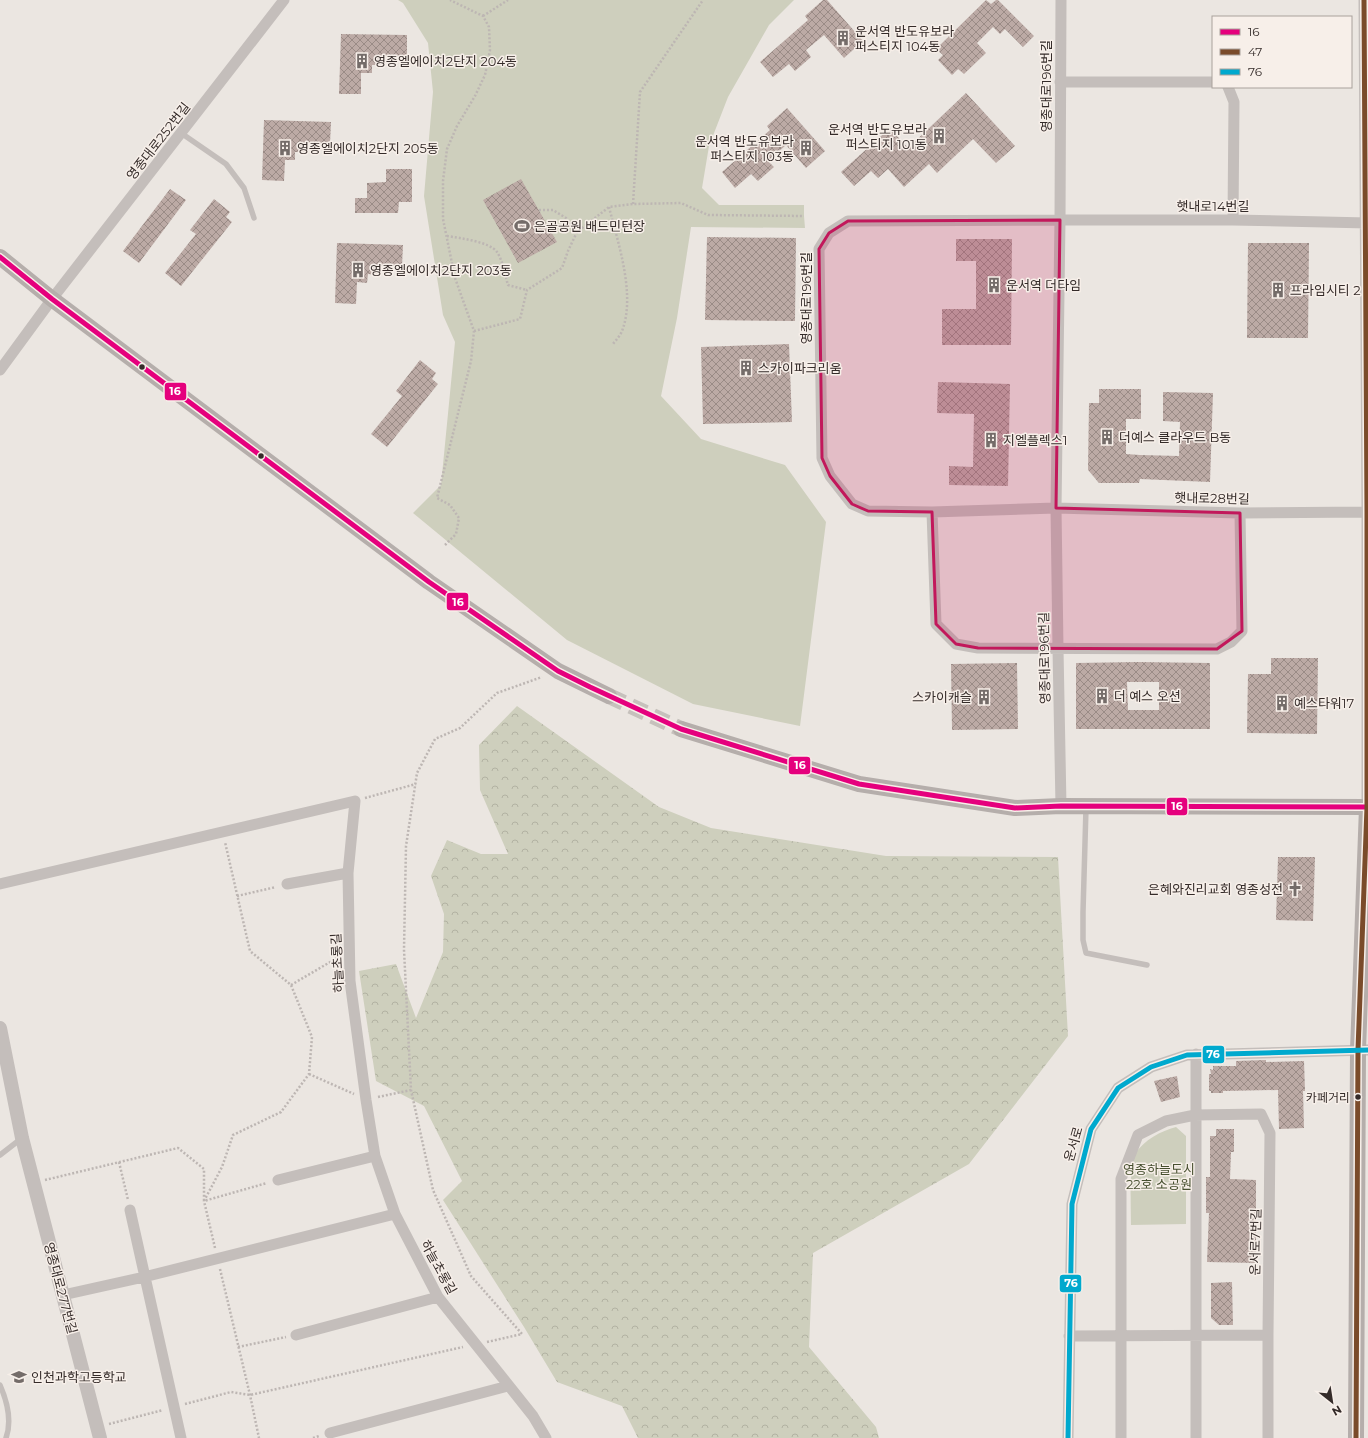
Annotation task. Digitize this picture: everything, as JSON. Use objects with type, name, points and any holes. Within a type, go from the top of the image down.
[{"type":"main road","points":[[0,257],[52,298],[429,582],[558,671],[609,696]]},
{"type":"main road","points":[[682,729],[859,784],[1015,808],[1061,806],[1367,807],[1356,1438]]},
{"type":"street","name":"영종대로252번길","points":[[52,298],[284,0]]},
{"type":"street","name":"영종대로196번길","points":[[1061,0],[1056,508],[1061,806]]},
{"type":"street","points":[[1364,0],[1368,512],[1367,807]]},
{"type":"street","points":[[1060,82],[1212,82]]},
{"type":"street","points":[[1228,88],[1234,102],[1233,220]]},
{"type":"street","name":"영종대로196번길","points":[[1056,508],[932,512],[868,511],[852,504],[830,476],[822,458],[819,249],[829,233],[848,221],[1060,220]]},
{"type":"street","name":"햇내로14번길","points":[[1060,220],[1233,220],[1366,223]]},
{"type":"street","points":[[0,370],[52,298]]},
{"type":"street","name":"햇내로28번길","points":[[1056,508],[1240,513],[1368,512]]},
{"type":"street","points":[[932,512],[936,624],[956,644],[978,648],[1058,649],[1218,649],[1231,642],[1242,631],[1240,513]]},
{"type":"street","points":[[0,884],[355,801]]},
{"type":"street","name":"하늘초롱길","points":[[355,801],[348,873],[350,981],[375,1156],[395,1214],[438,1297],[533,1416],[546,1438]]},
{"type":"street","points":[[286,884],[348,873]]},
{"type":"street","name":"영종대로277번길","points":[[0,1028],[22,1138],[99,1432]]},
{"type":"street","name":"운서로","points":[[1068,1438],[1072,1204],[1091,1129],[1118,1088],[1151,1067],[1187,1055],[1363,1050]]},
{"type":"street","points":[[1196,1054],[1196,1438]]},
{"type":"street","name":"운서로7번길","points":[[1121,1438],[1121,1179],[1138,1135],[1166,1121],[1195,1114],[1262,1114],[1270,1133],[1268,1438]]},
{"type":"street","points":[[278,1180],[375,1156]]},
{"type":"street","points":[[130,1210],[181,1438]]},
{"type":"street","points":[[63,1295],[144,1277],[395,1214]]},
{"type":"street","points":[[296,1335],[438,1297]]},
{"type":"street","points":[[1069,1336],[1268,1335]]},
{"type":"street","points":[[330,1433],[508,1386]]},
{"type":"lane","points":[[181,133],[226,164],[244,188],[254,218]]},
{"type":"lane","points":[[1086,806],[1083,940],[1086,953],[1147,964]]},
{"type":"lane","points":[[0,1155],[22,1138]]},
{"type":"lane","points":[[0,1385],[6,1398],[10,1429],[6,1438]]},
{"type":"path","points":[[444,544],[456,534],[459,518],[450,505],[437,498],[471,362],[474,331],[455,278],[444,219],[443,181],[447,150],[457,126],[475,96],[485,75],[490,50],[489,27],[483,16],[450,0]]},
{"type":"path","points":[[483,16],[508,0]]},
{"type":"path","points":[[633,204],[640,92],[703,0]]},
{"type":"path","points":[[474,331],[520,319],[527,290],[562,268],[577,232],[609,207],[633,204],[681,203],[708,215],[804,216]]},
{"type":"path","points":[[609,207],[625,273],[626,302],[622,332],[613,344]]},
{"type":"path","points":[[539,210],[553,210],[566,218],[577,232]]},
{"type":"path","points":[[447,236],[462,238],[492,247],[498,253],[508,285],[527,290]]},
{"type":"path","points":[[483,1343],[522,1334],[472,1276],[432,1190],[411,1090],[404,950],[406,846],[417,773],[434,739],[460,728],[497,693],[558,671]]},
{"type":"path","points":[[355,801],[416,784]]},
{"type":"path","points":[[204,1202],[222,1167],[233,1135],[281,1112],[309,1074],[312,1037],[291,985],[250,951],[222,832]]},
{"type":"path","points":[[237,896],[286,884]]},
{"type":"path","points":[[291,985],[350,951]]},
{"type":"path","points":[[34,1183],[178,1148],[204,1169],[204,1202],[217,1255]]},
{"type":"path","points":[[120,1162],[130,1210]]},
{"type":"path","points":[[204,1202],[278,1180]]},
{"type":"path","points":[[218,1263],[259,1438]]},
{"type":"path","points":[[238,1347],[296,1335]]},
{"type":"path","points":[[179,1406],[230,1392],[250,1395],[467,1346]]},
{"type":"path","points":[[99,1432],[164,1409]]},
{"type":"highlighted area","points":[[1060,220],[1056,508],[1240,513],[1242,631],[1217,649],[978,648],[956,644],[936,624],[932,512],[868,511],[852,504],[830,476],[822,458],[819,249],[829,233],[848,221]]},
{"type":"green space","points":[[398,0],[794,0],[769,25],[728,97],[709,146],[702,188],[719,205],[804,205],[805,228],[691,227],[677,318],[661,396],[701,439],[785,465],[826,522],[800,726],[693,704],[567,640],[413,513],[441,485],[455,342],[443,315],[424,196],[433,92],[428,43],[403,3]]},
{"type":"green space","points":[[517,706],[659,807],[711,828],[886,856],[1058,857],[1068,1036],[969,1164],[813,1253],[809,1347],[876,1427],[879,1438],[638,1438],[622,1406],[557,1382],[524,1327],[443,1200],[462,1181],[424,1106],[376,1081],[359,971],[396,964],[416,1018],[443,952],[444,914],[431,876],[447,840],[481,854],[508,854],[480,790],[479,745]]},
{"type":"green space","name":"영종하늘도시 22호 소공원","points":[[1176,1127],[1186,1136],[1186,1224],[1131,1225],[1131,1177],[1135,1154],[1148,1140]]},
{"type":"building","name":"운서역 반도유보라 퍼스티지 104동","points":[[823,0],[827,0],[863,41],[844,58],[824,35],[806,50],[811,57],[795,71],[789,64],[773,77],[760,62],[808,20],[805,16]]},
{"type":"building","points":[[986,0],[991,4],[998,0],[1034,36],[1023,47],[1005,29],[1000,34],[993,27],[977,43],[986,53],[964,74],[958,69],[952,75],[938,60],[943,55],[936,49]]},
{"type":"building","name":"영종엘에이치2단지 204동","points":[[341,34],[407,35],[407,57],[384,56],[384,65],[372,65],[372,73],[361,73],[361,94],[339,94]]},
{"type":"building","points":[[966,93],[1015,146],[996,163],[973,139],[937,173],[929,164],[904,187],[888,169],[878,178],[871,171],[854,186],[841,172],[890,128],[908,148]]},
{"type":"building","name":"운서역 반도유보라 퍼스티지 103동","points":[[787,108],[825,151],[806,168],[786,145],[768,161],[774,167],[758,181],[751,174],[735,188],[722,172],[770,130],[767,126]]},
{"type":"building","name":"영종엘에이치2단지 205동","points":[[264,120],[331,122],[330,144],[307,143],[307,152],[295,152],[295,160],[285,160],[284,181],[262,180]]},
{"type":"building","points":[[386,169],[412,169],[412,202],[399,202],[398,213],[355,213],[355,198],[367,198],[367,183],[386,182]]},
{"type":"building","name":"은골공원 배드민턴장","points":[[521,179],[557,242],[518,263],[483,200]]},
{"type":"building","points":[[170,189],[186,200],[139,263],[123,251]]},
{"type":"building","points":[[214,199],[230,212],[226,217],[232,222],[181,286],[165,273],[196,234],[190,230]]},
{"type":"building","points":[[707,237],[796,238],[795,321],[705,320]]},
{"type":"building","name":"운서역 더타임","points":[[956,239],[1012,239],[1011,345],[942,345],[942,309],[976,309],[976,261],[956,261]]},
{"type":"building","name":"영종엘에이치2단지 203동","points":[[337,243],[403,245],[402,266],[380,266],[379,275],[368,274],[367,283],[357,282],[356,304],[335,303]]},
{"type":"building","name":"프라임시티 2","points":[[1248,243],[1309,243],[1308,338],[1247,338]]},
{"type":"building","name":"스카이파크리움","points":[[789,344],[792,422],[703,424],[701,347]]},
{"type":"building","points":[[420,360],[436,373],[432,379],[438,384],[387,447],[371,434],[402,396],[396,391]]},
{"type":"building","name":"지엘플렉스1","points":[[938,382],[1010,384],[1008,486],[949,485],[949,466],[973,467],[974,414],[937,413]]},
{"type":"building","points":[[1099,389],[1141,389],[1141,419],[1126,419],[1126,454],[1140,455],[1179,456],[1180,422],[1163,421],[1163,392],[1213,393],[1210,482],[1140,479],[1139,483],[1099,483],[1088,470],[1089,403],[1099,403]]},
{"type":"building","name":"예스타워17","points":[[1271,658],[1318,658],[1317,734],[1247,733],[1248,674],[1271,674]]},
{"type":"building","name":"스카이캐슬","points":[[1017,663],[1018,729],[952,730],[951,664]]},
{"type":"building","points":[[1076,663],[1210,663],[1210,729],[1076,729]],"holes":[[[1127,682],[1159,682],[1159,710],[1128,710]]]},
{"type":"building","name":"은혜와진리교회 영종성전","points":[[1278,857],[1315,857],[1313,921],[1276,920]]},
{"type":"building","points":[[1266,1060],[1266,1062],[1304,1061],[1304,1128],[1279,1129],[1278,1090],[1223,1091],[1223,1093],[1211,1093],[1211,1091],[1209,1091],[1209,1074],[1211,1074],[1210,1069],[1213,1070],[1213,1066],[1236,1066],[1236,1061]]},
{"type":"building","points":[[1177,1076],[1180,1097],[1161,1102],[1154,1081]]},
{"type":"building","points":[[1216,1129],[1234,1129],[1234,1152],[1231,1152],[1230,1179],[1256,1180],[1256,1263],[1207,1262],[1209,1213],[1206,1213],[1206,1177],[1210,1177],[1210,1136],[1216,1136]]},
{"type":"building","points":[[1232,1282],[1233,1325],[1219,1325],[1211,1318],[1211,1283]]},
{"type":"tunnel","points":[[609,696],[681,729]]},
{"type":"transit line","name":"47","points":[[1356,1438],[1358,1050],[1367,807],[1364,0]]},
{"type":"transit line","name":"16","points":[[0,257],[52,299],[429,582],[558,671],[681,729],[859,784],[1015,808],[1061,806],[1368,807]]},
{"type":"transit line","name":"76","points":[[1068,1438],[1072,1204],[1091,1129],[1118,1088],[1151,1067],[1187,1055],[1368,1050]]},
{"type":"place","name":"운서역 반도유보라 퍼스티지 104동","points":[[843,38]]},
{"type":"place","name":"영종엘에이치2단지 204동","points":[[362,61]]},
{"type":"place","name":"운서역 반도유보라 퍼스티지 101동","points":[[939,136]]},
{"type":"place","name":"영종엘에이치2단지 205동","points":[[285,148]]},
{"type":"place","name":"운서역 반도유보라 퍼스티지 103동","points":[[806,148]]},
{"type":"place","name":"은골공원 배드민턴장","points":[[522,226]]},
{"type":"place","name":"영종엘에이치2단지 203동","points":[[358,270]]},
{"type":"place","name":"운서역 더타임","points":[[994,285]]},
{"type":"place","name":"프라임시티 2","points":[[1278,290]]},
{"type":"place","name":"스카이파크리움","points":[[746,368]]},
{"type":"place","name":"더예스 클라우드 B동","points":[[1107,437]]},
{"type":"place","name":"지엘플렉스1","points":[[991,440]]},
{"type":"place","name":"더 예스 오션","points":[[1102,696]]},
{"type":"place","name":"스카이캐슬","points":[[984,697]]},
{"type":"place","name":"예스타워17","points":[[1282,703]]},
{"type":"place","name":"은혜와진리교회 영종성전","points":[[1295,889]]},
{"type":"place","name":"카페거리","points":[[1358,1097]]},
{"type":"place","name":"인천과학고등학교","points":[[19,1377]]}]
